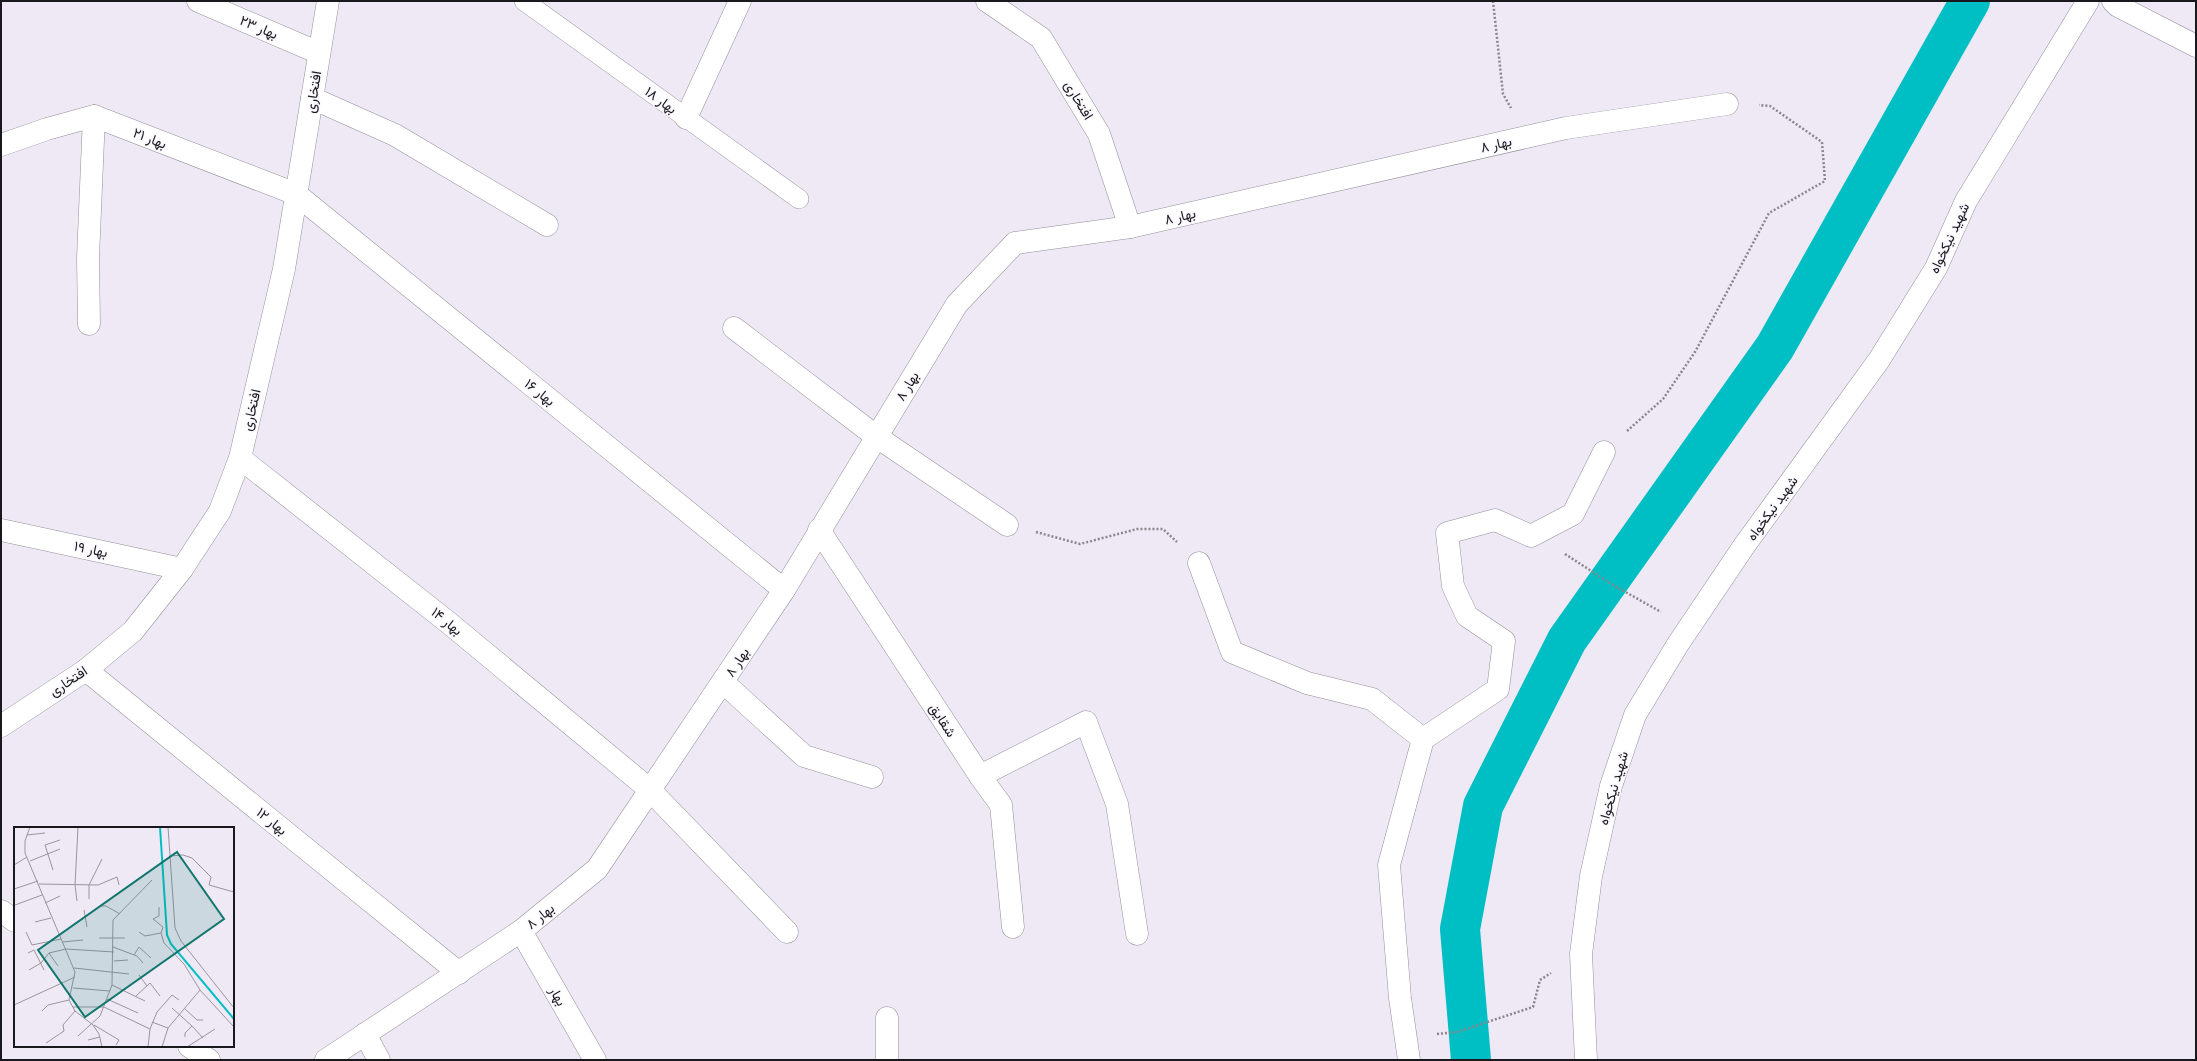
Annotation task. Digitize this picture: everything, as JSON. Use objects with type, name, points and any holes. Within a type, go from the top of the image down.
[{"type":"street","name":"بهار ۲۳","points":[[198,1],[319,53]]},
{"type":"street","name":"افتخاری","points":[[1,726],[86,670],[133,631],[182,569],[220,511],[240,458],[284,269],[328,1]]},
{"type":"street","points":[[686,118],[740,1]]},
{"type":"street","name":"افتخاری","points":[[987,1],[1041,38],[1099,134],[1130,227]]},
{"type":"street","name":"شهید نیکخواه","points":[[1586,1060],[1581,965],[1591,876],[1611,786],[1635,716],[1688,629],[1744,546],[1879,360],[1936,268],[1966,201],[2088,1]]},
{"type":"street","points":[[2113,1],[2118,6],[2196,46]]},
{"type":"street","points":[[312,98],[395,136],[547,225]]},
{"type":"street","name":"بهار ۸","points":[[326,1060],[521,931],[597,869],[649,789],[724,683],[784,590],[956,304],[1015,243],[1130,227],[1566,128],[1727,104]]},
{"type":"street","points":[[1,145],[47,129],[94,116],[88,258],[89,324]]},
{"type":"street","name":"بهار ۲۱","points":[[94,116],[296,194]]},
{"type":"street","name":"بهار ۱۶","points":[[296,194],[784,590]]},
{"type":"street","points":[[734,328],[877,437],[1007,525]]},
{"type":"street","points":[[1409,1060],[1400,998],[1389,866],[1423,739],[1498,689],[1504,641],[1467,616],[1453,586],[1447,532],[1495,520],[1531,536],[1574,514],[1604,452]]},
{"type":"street","name":"بهار ۱۴","points":[[240,458],[449,623],[649,789],[787,932]]},
{"type":"street","name":"بهار ۱۹","points":[[1,530],[182,569]]},
{"type":"street","name":"شقایق","points":[[819,530],[980,776],[1001,805],[1013,927]]},
{"type":"street","points":[[1199,563],[1232,652],[1307,683],[1372,699],[1423,739]]},
{"type":"street","name":"بهار ۱۲","points":[[86,670],[459,973]]},
{"type":"street","points":[[724,683],[804,756],[872,777]]},
{"type":"street","points":[[980,776],[1086,722],[1117,804],[1137,934]]},
{"type":"street","points":[[1,911],[14,920]]},
{"type":"street","name":"بهار","points":[[521,931],[595,1060]]},
{"type":"street","points":[[887,1018],[887,1060]]},
{"type":"street","points":[[365,1034],[379,1060]]},
{"type":"street","points":[[190,1047],[208,1060]]},
{"type":"lane","name":"بهار ۱۸","points":[[524,1],[798,199]]},
{"type":"path","points":[[1493,1],[1503,94],[1526,137]]},
{"type":"path","points":[[1604,452],[1662,399],[1695,352],[1769,213],[1825,181],[1822,142],[1770,106],[1727,104]]},
{"type":"path","points":[[1007,525],[1080,544],[1137,529],[1163,529],[1199,563]]},
{"type":"path","points":[[1531,536],[1603,578],[1613,586],[1688,629]]},
{"type":"path","points":[[1462,1030],[1533,1007],[1540,980],[1560,966],[1581,965]]},
{"type":"waterway","points":[[1471,1060],[1460,929],[1483,806],[1567,640],[1775,347],[1970,1]]}]
